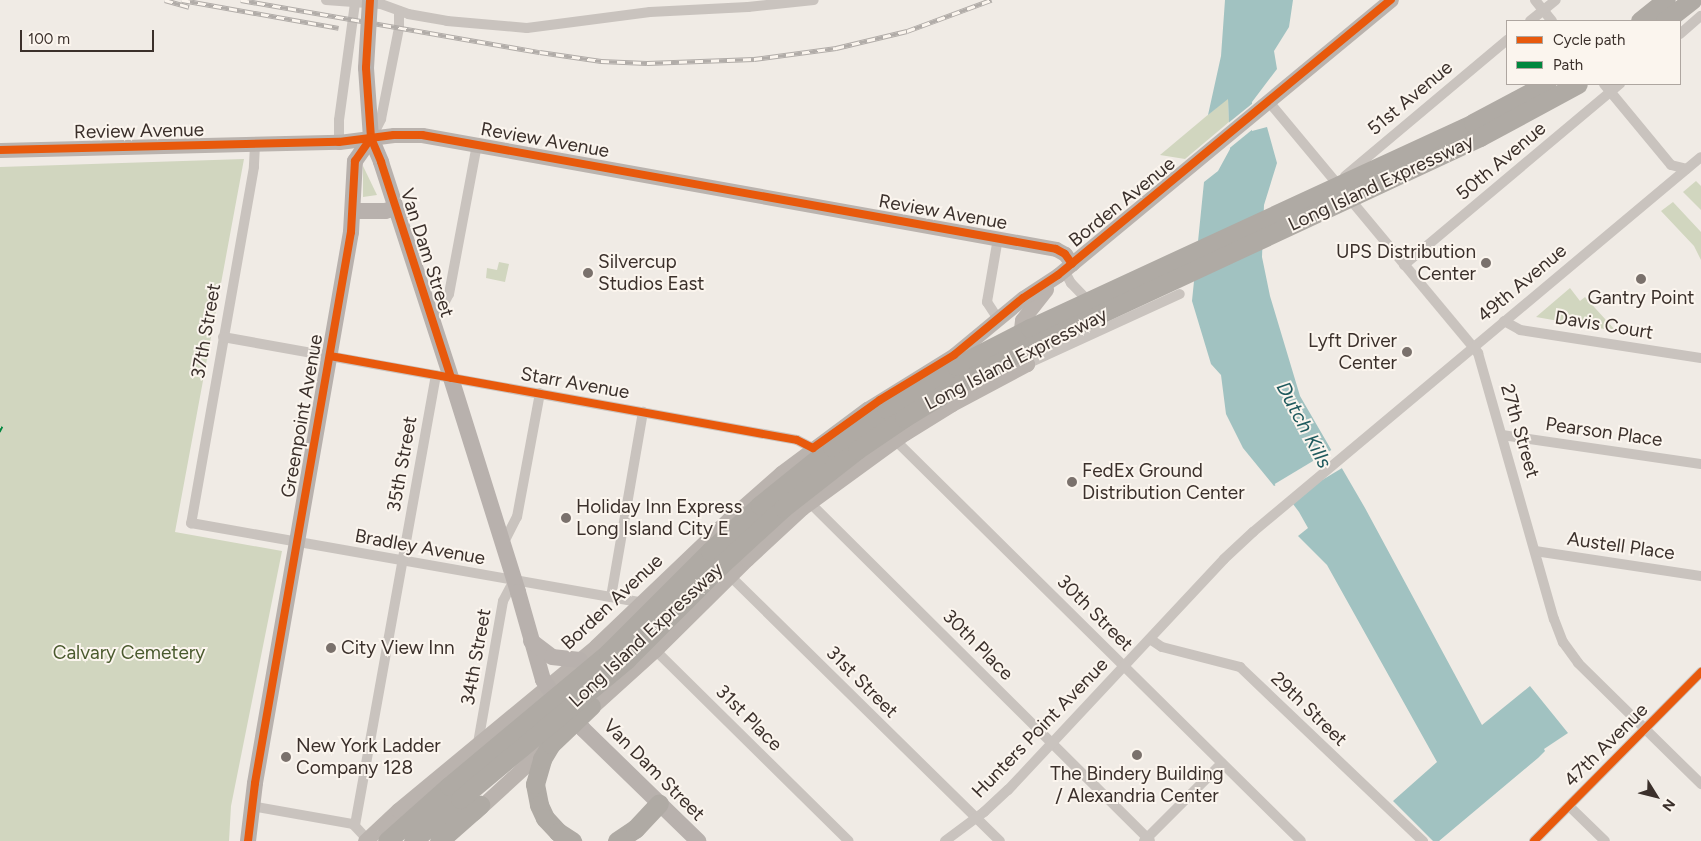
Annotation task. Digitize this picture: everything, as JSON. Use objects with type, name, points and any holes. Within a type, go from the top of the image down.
[{"type":"highway","points":[[1641,20],[1666,0]]},
{"type":"highway","points":[[1667,20],[1692,0]]},
{"type":"highway","name":"Long Island Expressway","points":[[413,841],[455,792],[608,654],[710,551],[760,505],[832,447],[886,409],[956,366],[1030,328],[1473,123],[1544,85]]},
{"type":"highway","name":"Long Island Expressway","points":[[387,841],[455,792],[626,660],[766,522],[809,486],[873,439],[954,387],[1026,349],[1499,128],[1576,85]]},
{"type":"highway","points":[[572,841],[558,832],[545,818],[537,799],[535,784],[542,760],[551,744],[638,663],[696,589]]},
{"type":"highway","points":[[617,841],[631,833],[659,803]]},
{"type":"highway","points":[[439,841],[480,805]]},
{"type":"main road","name":"Borden Avenue","points":[[366,840],[478,743],[580,660],[625,620],[700,547],[812,448],[867,409],[941,364],[1023,298],[1065,270],[1391,0]]},
{"type":"main road","points":[[362,2],[371,138]]},
{"type":"main road","name":"Review Avenue","points":[[0,150],[255,145],[339,142],[394,135],[422,135],[1058,250],[1065,270]]},
{"type":"main road","name":"Van Dam Street","points":[[371,138],[396,208],[433,324],[443,376],[503,544],[531,641],[547,687],[576,721],[698,841]]},
{"type":"main road","name":"Greenpoint Avenue","points":[[248,841],[252,806],[296,543],[330,356],[352,211],[355,161],[371,138]]},
{"type":"main road","points":[[352,211],[385,211],[396,208]]},
{"type":"main road","name":"Borden Avenue","points":[[1020,350],[1019,338],[1024,316],[1065,270]]},
{"type":"main road","points":[[450,841],[480,805],[655,650],[729,576],[809,503],[895,440],[952,404],[1027,364],[1020,350],[998,319]]},
{"type":"main road","points":[[965,346],[998,335],[1020,350]]},
{"type":"main road","points":[[531,641],[552,656],[580,660]]},
{"type":"street","points":[[326,0],[381,4],[399,11],[447,21],[527,28],[650,12],[748,7],[814,0]]},
{"type":"street","points":[[1535,0],[1551,20]]},
{"type":"street","points":[[1531,20],[1556,0]]},
{"type":"street","points":[[339,142],[339,120],[362,2]]},
{"type":"street","name":"Greenpoint Avenue","points":[[371,138],[381,119],[399,28],[399,11]]},
{"type":"street","points":[[1681,33],[1701,16]]},
{"type":"street","name":"51st Avenue","points":[[1336,183],[1506,41]]},
{"type":"street","points":[[1608,88],[1671,165],[1687,169]]},
{"type":"street","name":"50th Avenue","points":[[1404,265],[1608,88]]},
{"type":"street","name":"27th Street","points":[[1270,102],[1481,359],[1556,625],[1567,648],[1578,662],[1701,784]]},
{"type":"street","points":[[433,324],[449,294],[477,144]]},
{"type":"street","name":"37th Street","points":[[191,523],[254,166],[255,145]]},
{"type":"street","name":"49th Avenue","points":[[1281,507],[1701,157]]},
{"type":"street","points":[[998,238],[987,302],[998,319]]},
{"type":"street","name":"Review Avenue","points":[[1065,270],[1074,286],[1110,325]]},
{"type":"street","points":[[1027,364],[1180,294]]},
{"type":"street","name":"Davis Court","points":[[1504,321],[1520,330],[1701,358]]},
{"type":"street","name":"Starr Avenue","points":[[223,337],[798,440],[812,448]]},
{"type":"street","name":"35th Street","points":[[355,825],[402,561],[443,376]]},
{"type":"street","points":[[503,544],[516,517],[540,393]]},
{"type":"street","name":"30th Street","points":[[867,409],[895,440],[1301,841]]},
{"type":"street","points":[[611,597],[643,412]]},
{"type":"street","name":"Pearson Place","points":[[1502,435],[1701,464]]},
{"type":"street","name":"30th Place","points":[[781,474],[1053,743],[1147,840]]},
{"type":"street","name":"Hunters Point Avenue","points":[[945,841],[976,818],[1008,790],[1224,559],[1281,507]]},
{"type":"street","name":"Bradley Avenue","points":[[191,523],[643,603]]},
{"type":"street","name":"31st Street","points":[[700,547],[1000,841]]},
{"type":"street","name":"Austell Place","points":[[1536,551],[1701,576]]},
{"type":"street","name":"34th Street","points":[[478,743],[504,601],[514,580]]},
{"type":"street","name":"31st Place","points":[[625,620],[848,841]]},
{"type":"street","name":"29th Street","points":[[1150,639],[1162,647],[1240,667],[1423,841]]},
{"type":"street","name":"47th Avenue","points":[[1534,841],[1701,672]]},
{"type":"street","points":[[1147,840],[1222,763]]},
{"type":"street","points":[[252,806],[355,825],[366,840]]},
{"type":"street","points":[[1569,806],[1604,841]]},
{"type":"green space","points":[[1228,98],[1229,122],[1185,159],[1160,155]]},
{"type":"green space","name":"Calvary Cemetery","points":[[244,159],[175,532],[282,551],[231,806],[229,841],[0,841],[0,167]]},
{"type":"green space","points":[[363,166],[377,195],[363,197]]},
{"type":"green space","points":[[1696,181],[1701,186],[1701,210],[1683,192]]},
{"type":"green space","points":[[1673,202],[1701,232],[1701,260],[1694,246],[1661,211]]},
{"type":"green space","points":[[499,262],[509,264],[505,282],[486,278],[487,268],[497,270]]},
{"type":"green space","points":[[1570,288],[1580,301],[1585,297],[1616,331],[1536,317]]},
{"type":"water","name":"Dutch Kills","points":[[1225,0],[1293,0],[1289,27],[1274,51],[1277,69],[1252,102],[1252,131],[1267,127],[1277,163],[1264,205],[1262,257],[1270,296],[1300,396],[1365,508],[1482,725],[1530,686],[1568,733],[1544,749],[1545,751],[1538,758],[1439,841],[1433,841],[1393,801],[1437,762],[1327,565],[1298,536],[1308,528],[1299,512],[1278,484],[1274,486],[1243,448],[1226,414],[1221,375],[1211,364],[1192,301],[1204,182],[1218,171],[1230,149],[1228,99],[1208,115],[1221,56]]},
{"type":"pier","points":[[1253,103],[1253,129],[1226,151],[1227,124]]},
{"type":"pier","points":[[1333,449],[1344,467],[1286,502],[1275,484]]},
{"type":"railway","points":[[165,0],[189,7]]},
{"type":"railway","points":[[182,0],[339,28]]},
{"type":"railway","points":[[241,0],[540,52],[601,61],[647,63],[754,59],[836,48],[907,31],[991,0]]},
{"type":"cycle path","points":[[370,0],[366,68],[371,138],[381,162],[451,378]]},
{"type":"cycle path","points":[[330,356],[797,440],[813,448],[880,400],[954,355],[1023,298],[1058,275],[1391,0]]},
{"type":"cycle path","points":[[0,150],[339,142],[394,135],[422,135],[1056,249],[1065,254],[1072,264]]},
{"type":"cycle path","points":[[248,841],[255,783],[351,232],[355,161],[371,138]]},
{"type":"cycle path","points":[[1534,841],[1701,672]]},
{"type":"place","name":"UPS Distribution Center","points":[[1486,263]]},
{"type":"place","name":"Silvercup Studios East","points":[[588,273]]},
{"type":"place","name":"Gantry Point","points":[[1641,279]]},
{"type":"place","name":"Lyft Driver Center","points":[[1407,352]]},
{"type":"place","name":"FedEx Ground Distribution Center","points":[[1072,482]]},
{"type":"place","name":"Holiday Inn Express Long Island City E","points":[[566,518]]},
{"type":"place","name":"City View Inn","points":[[331,648]]},
{"type":"place","name":"The Bindery Building / Alexandria Center","points":[[1137,755]]},
{"type":"place","name":"New York Ladder Company 128","points":[[286,757]]}]
